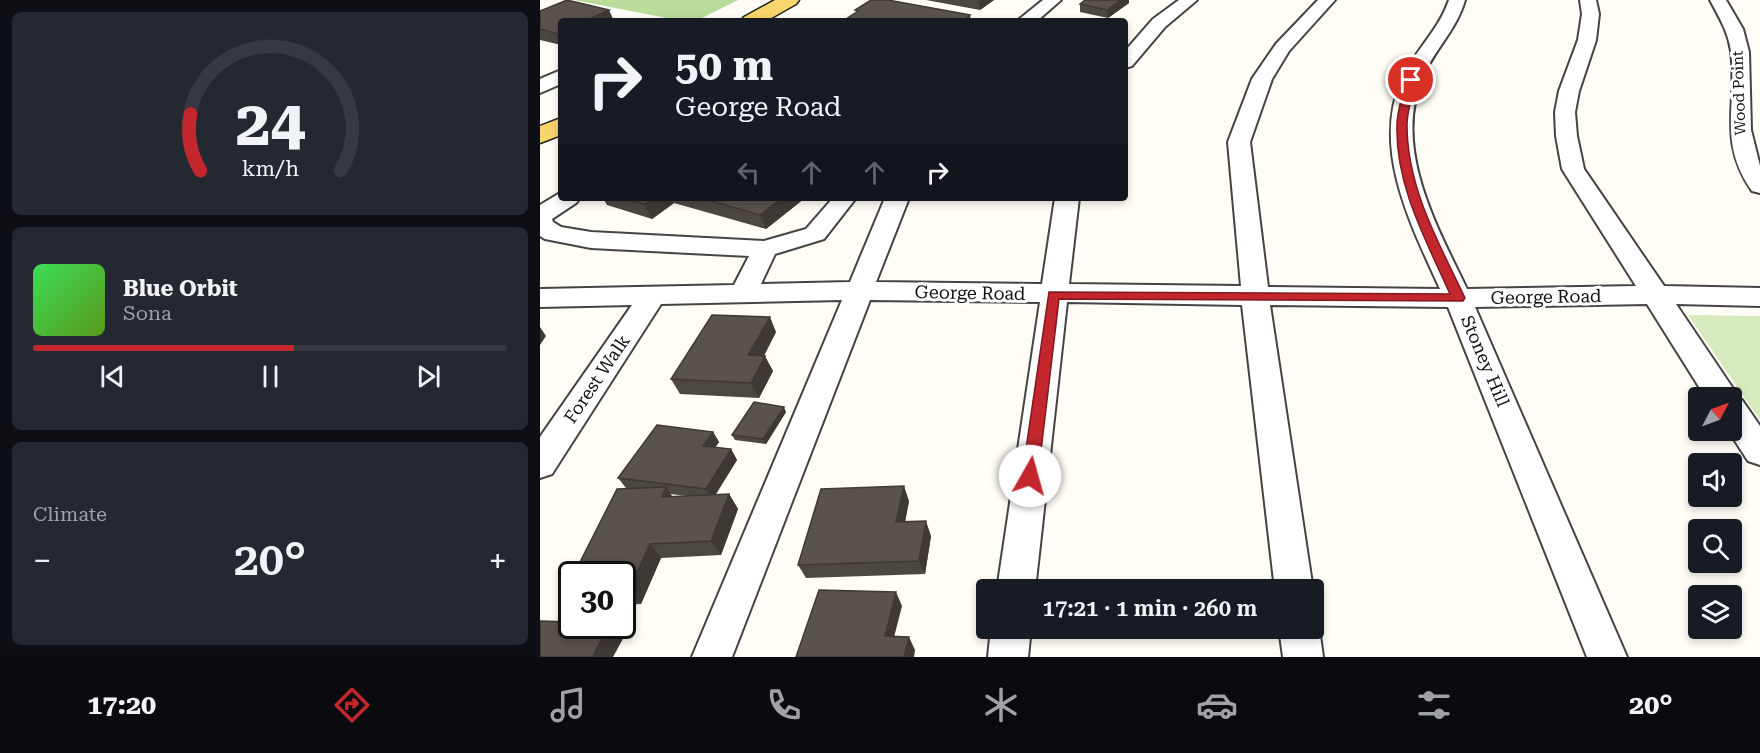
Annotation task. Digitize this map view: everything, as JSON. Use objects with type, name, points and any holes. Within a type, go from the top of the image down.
[{"type":"main road","points":[[756,18],[789,0]]},
{"type":"main road","points":[[540,136],[558,127]]},
{"type":"street","points":[[1030,18],[1053,0]]},
{"type":"street","points":[[1128,59],[1159,23],[1189,0]]},
{"type":"street","points":[[1293,579],[1255,296],[1239,142],[1262,79],[1282,48],[1327,0]]},
{"type":"street","name":"Stoney Hill","points":[[1457,0],[1455,11],[1411,80],[1402,123],[1405,169],[1421,215],[1458,298],[1607,657]]},
{"type":"street","points":[[1588,0],[1592,13],[1589,36],[1566,104],[1565,126],[1574,169],[1717,387]]},
{"type":"street","name":"Wood Point","points":[[1718,0],[1735,32],[1741,63],[1740,138],[1744,153],[1760,186]]},
{"type":"street","points":[[540,89],[558,78]]},
{"type":"street","points":[[540,89],[558,96]]},
{"type":"street","points":[[564,201],[540,217],[542,226],[554,234],[591,240],[765,249],[815,234],[843,201]]},
{"type":"street","points":[[712,657],[896,201]]},
{"type":"street","points":[[1017,579],[1067,201]]},
{"type":"street","points":[[743,293],[765,249]]},
{"type":"street","name":"George Road","points":[[540,298],[858,291],[1458,298],[1655,295],[1760,297]]},
{"type":"street","name":"Forest Walk","points":[[540,464],[653,295]]},
{"type":"street","points":[[1742,425],[1760,452]]},
{"type":"street","points":[[1008,657],[1010,639]]},
{"type":"street","points":[[1301,639],[1303,657]]},
{"type":"green space","points":[[574,0],[738,0],[702,18],[667,18]]},
{"type":"green space","points":[[1688,315],[1760,316],[1760,420],[1742,394],[1742,387],[1737,387]]},
{"type":"building","points":[[567,0],[609,10],[591,18],[558,18],[558,34],[540,29],[540,11]]},
{"type":"building","points":[[871,0],[888,0],[970,15],[966,18],[848,18],[858,11],[855,10]]},
{"type":"building","points":[[1085,0],[1121,0],[1107,10],[1080,4]]},
{"type":"building","points":[[711,201],[778,201],[760,215]]},
{"type":"building","points":[[712,315],[770,317],[748,355],[765,356],[751,383],[671,379]]},
{"type":"building","points":[[754,402],[784,407],[763,439],[732,435]]},
{"type":"building","points":[[657,425],[713,432],[703,446],[731,449],[706,489],[618,478]]},
{"type":"building","points":[[904,486],[896,522],[926,521],[919,561],[798,565],[821,489]]},
{"type":"building","points":[[666,487],[662,497],[729,494],[711,541],[650,544],[636,574],[636,561],[581,561],[617,489]]},
{"type":"building","points":[[819,590],[896,592],[885,636],[909,637],[904,657],[796,657]]},
{"type":"building","points":[[540,621],[558,622],[558,639],[602,639],[592,657],[540,657]]},
{"type":"route","points":[[1030,476],[1053,295],[1458,298],[1421,215],[1405,169],[1403,108],[1411,80]]}]
